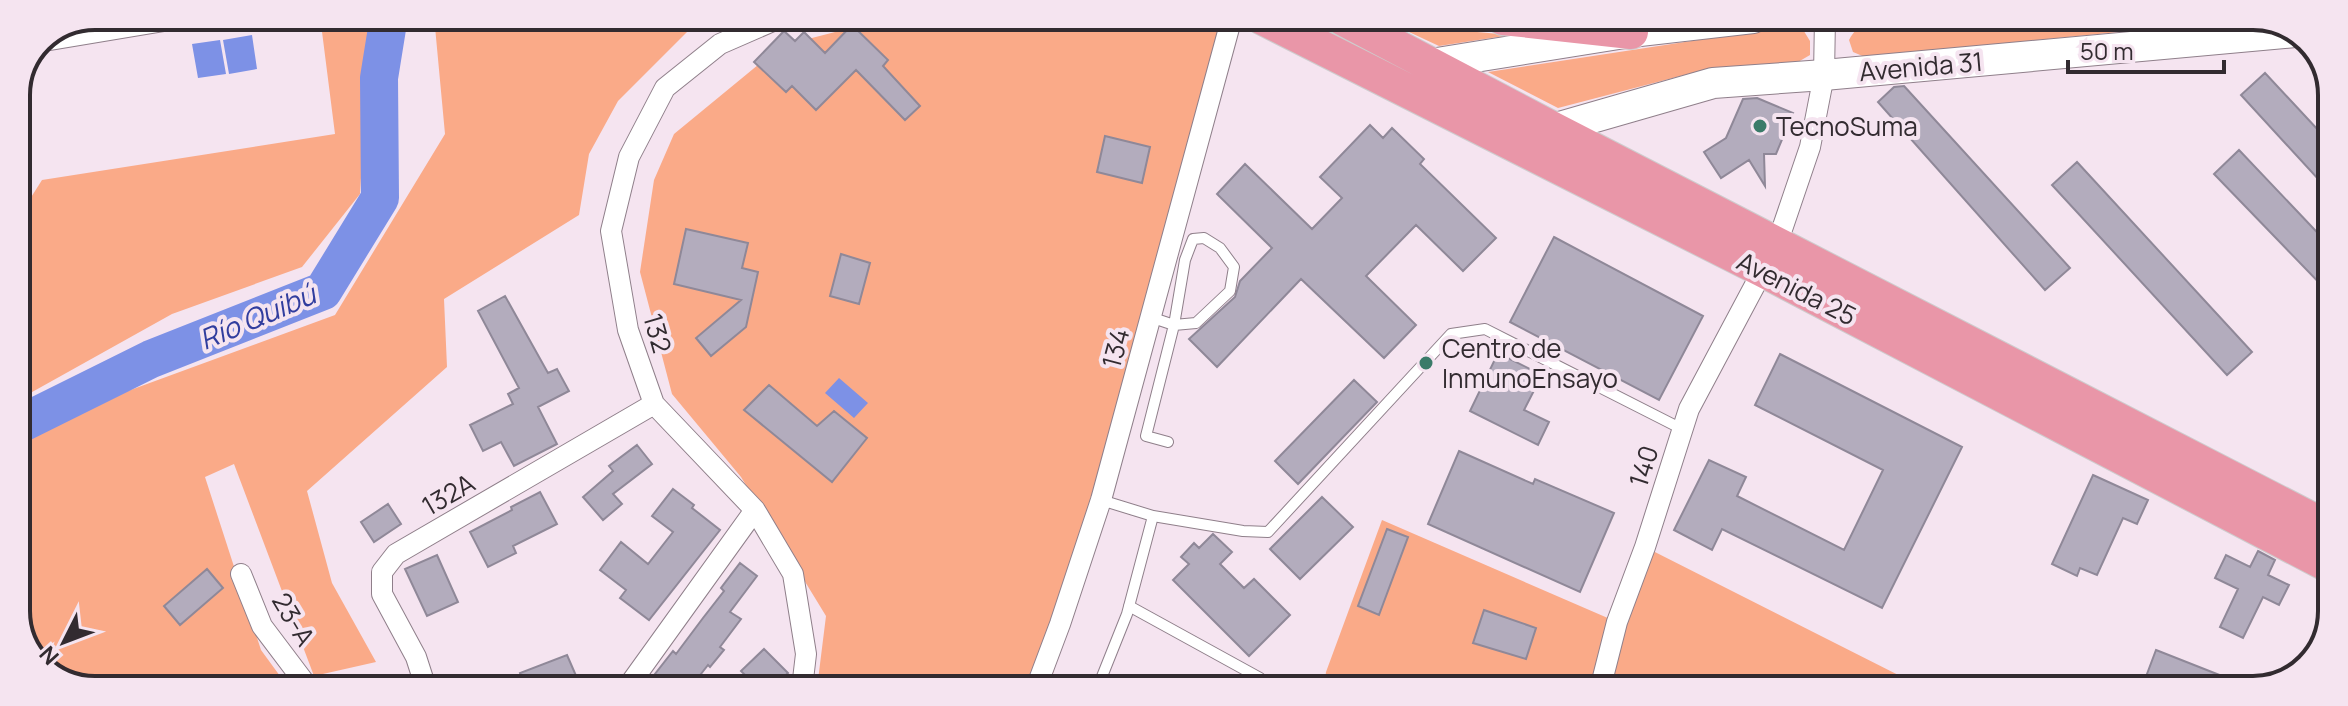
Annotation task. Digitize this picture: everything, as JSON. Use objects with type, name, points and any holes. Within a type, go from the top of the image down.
[{"type":"main road","name":"Avenida 25","points":[[1287,30],[1491,133],[1770,257],[2318,523]]},
{"type":"main road","name":"Avenida 25","points":[[1365,30],[1553,129],[1770,257],[2318,559]]},
{"type":"main road","points":[[1613,30],[1631,32]]},
{"type":"main road","points":[[1431,64],[1648,30]]},
{"type":"main road","name":"Avenida 31","points":[[1553,129],[1713,83],[2274,34]]},
{"type":"main road","points":[[1491,133],[1553,129]]},
{"type":"street","points":[[59,41],[118,39],[148,30]]},
{"type":"street","name":"132","points":[[752,30],[720,44],[665,88],[629,157],[611,231],[628,330],[654,404],[755,510],[793,574],[806,654],[803,676]]},
{"type":"street","name":"134","points":[[1040,676],[1101,500],[1228,30]]},
{"type":"street","name":"140","points":[[1603,676],[1617,622],[1645,547],[1689,409],[1770,257],[1810,147],[1824,75],[1825,30]]},
{"type":"street","name":"132A","points":[[422,676],[416,657],[382,594],[382,572],[396,554],[654,404]]},
{"type":"street","points":[[636,676],[755,510]]},
{"type":"street","name":"23-A","points":[[241,574],[262,626],[300,676]]},
{"type":"lane","points":[[1150,317],[1174,325],[1196,323],[1230,291],[1234,267],[1220,248],[1204,238],[1193,239],[1185,260],[1174,325],[1146,436],[1168,442]]},
{"type":"lane","points":[[1101,500],[1153,516],[1243,531],[1268,532],[1451,334],[1485,329],[1682,429]]},
{"type":"lane","points":[[1102,676],[1129,606],[1153,516]]},
{"type":"lane","points":[[1129,606],[1256,676]]},
{"type":"shaded area","points":[[322,30],[370,30],[360,194],[302,267],[172,314],[30,393],[30,199],[42,180],[335,134]]},
{"type":"shaded area","points":[[435,30],[689,30],[618,101],[589,154],[579,215],[444,299],[447,367],[307,491],[332,583],[376,662],[314,676],[234,464],[205,477],[261,650],[280,676],[95,676],[78,674],[52,660],[33,632],[30,616],[30,427],[335,315],[445,134]]},
{"type":"shaded area","points":[[843,30],[1228,30],[1052,676],[818,676],[826,616],[741,477],[672,394],[640,272],[654,180],[674,134],[781,46]]},
{"type":"shaded area","points":[[1405,30],[1511,35],[1439,46]]},
{"type":"shaded area","points":[[1763,30],[1803,30],[1810,41],[1810,55],[1798,62],[1711,68],[1558,108],[1488,72]]},
{"type":"shaded area","points":[[1856,30],[2140,30],[1865,57],[1853,52],[1849,40]]},
{"type":"shaded area","points":[[1382,520],[1617,622],[1645,547],[1900,676],[1326,676]]},
{"type":"water","points":[[252,35],[257,69],[229,74],[223,40]]},
{"type":"water","points":[[220,40],[226,74],[198,78],[192,44]]},
{"type":"water","points":[[839,378],[868,403],[854,418],[825,393]]},
{"type":"building","points":[[847,30],[857,30],[888,60],[883,66],[920,106],[905,120],[856,70],[816,110],[792,86],[786,92],[754,62],[784,31],[795,41],[804,32],[825,53]]},
{"type":"building","points":[[2265,73],[2318,130],[2318,179],[2241,95]]},
{"type":"building","points":[[1904,86],[2070,268],[2045,290],[1878,102],[1894,87]]},
{"type":"building","name":"TecnoSuma","points":[[1757,98],[1793,113],[1776,154],[1764,154],[1765,186],[1749,160],[1721,178],[1704,152],[1726,138],[1743,99]]},
{"type":"building","name":"Centro de InmunoEnsayo","points":[[1370,125],[1383,138],[1392,128],[1424,159],[1420,164],[1496,238],[1463,271],[1416,225],[1366,276],[1416,325],[1384,358],[1301,279],[1217,367],[1189,339],[1235,297],[1240,281],[1272,248],[1217,194],[1245,164],[1312,229],[1342,198],[1320,177]]},
{"type":"building","points":[[1105,136],[1150,147],[1142,183],[1097,172]]},
{"type":"building","points":[[2239,150],[2318,233],[2318,282],[2214,174]]},
{"type":"building","points":[[2077,162],[2252,352],[2227,375],[2052,185]]},
{"type":"building","points":[[686,229],[748,243],[742,268],[758,272],[746,327],[711,356],[696,338],[741,300],[674,284]]},
{"type":"building","points":[[1554,237],[1703,316],[1659,400],[1510,322]]},
{"type":"building","points":[[841,254],[870,263],[859,304],[830,296]]},
{"type":"building","points":[[505,296],[548,373],[557,369],[569,391],[538,407],[557,444],[514,466],[501,442],[483,451],[470,425],[513,404],[508,394],[519,388],[478,311]]},
{"type":"building","points":[[1498,353],[1542,375],[1524,410],[1549,422],[1538,445],[1470,411]]},
{"type":"building","points":[[1780,354],[1962,447],[1882,608],[1722,529],[1712,550],[1674,530],[1709,460],[1746,477],[1737,496],[1844,550],[1883,470],[1755,405]]},
{"type":"building","points":[[1354,380],[1377,402],[1298,484],[1275,461]]},
{"type":"building","points":[[769,385],[817,426],[834,411],[867,438],[832,482],[744,410]]},
{"type":"building","points":[[637,445],[652,464],[613,494],[622,504],[603,520],[583,497],[613,471],[609,466]]},
{"type":"building","points":[[1459,451],[1533,484],[1535,479],[1614,513],[1580,592],[1428,524]]},
{"type":"building","points":[[2093,475],[2148,500],[2137,524],[2123,518],[2097,575],[2080,568],[2077,576],[2052,564]]},
{"type":"building","points":[[673,489],[720,530],[649,620],[620,598],[626,590],[600,570],[621,542],[648,564],[673,532],[652,516]]},
{"type":"building","points":[[540,492],[557,524],[513,546],[516,553],[488,567],[470,532]]},
{"type":"building","points":[[1322,497],[1353,527],[1300,579],[1270,549]]},
{"type":"building","points":[[388,504],[401,524],[374,542],[361,522]]},
{"type":"building","points":[[1387,529],[1408,537],[1379,615],[1358,606]]},
{"type":"building","points":[[1213,534],[1232,552],[1220,564],[1244,588],[1254,579],[1290,615],[1249,656],[1173,580],[1189,564],[1181,557],[1194,543],[1199,548]]},
{"type":"building","points":[[2258,551],[2275,560],[2268,575],[2289,585],[2279,605],[2263,597],[2243,638],[2220,627],[2238,589],[2215,578],[2226,555],[2250,567]]},
{"type":"building","points":[[437,555],[458,602],[427,616],[405,569]]},
{"type":"building","points":[[740,563],[757,576],[730,612],[741,619],[720,647],[724,650],[699,676],[653,676],[673,651],[676,654],[724,591],[721,588]]},
{"type":"building","points":[[207,569],[223,588],[180,625],[164,606]]},
{"type":"building","points":[[1484,610],[1536,628],[1526,659],[1473,643]]},
{"type":"building","points":[[764,649],[788,673],[785,676],[746,676],[741,671]]},
{"type":"building","points":[[2156,650],[2222,676],[2146,676]]},
{"type":"building","points":[[567,655],[576,676],[521,676],[520,673]]},
{"type":"waterway","name":"Río Quibú","points":[[30,419],[151,359],[323,291],[380,198],[379,78],[387,30]]},
{"type":"place","name":"TecnoSuma","points":[[1760,126]]},
{"type":"place","name":"Centro de InmunoEnsayo","points":[[1426,363]]}]
